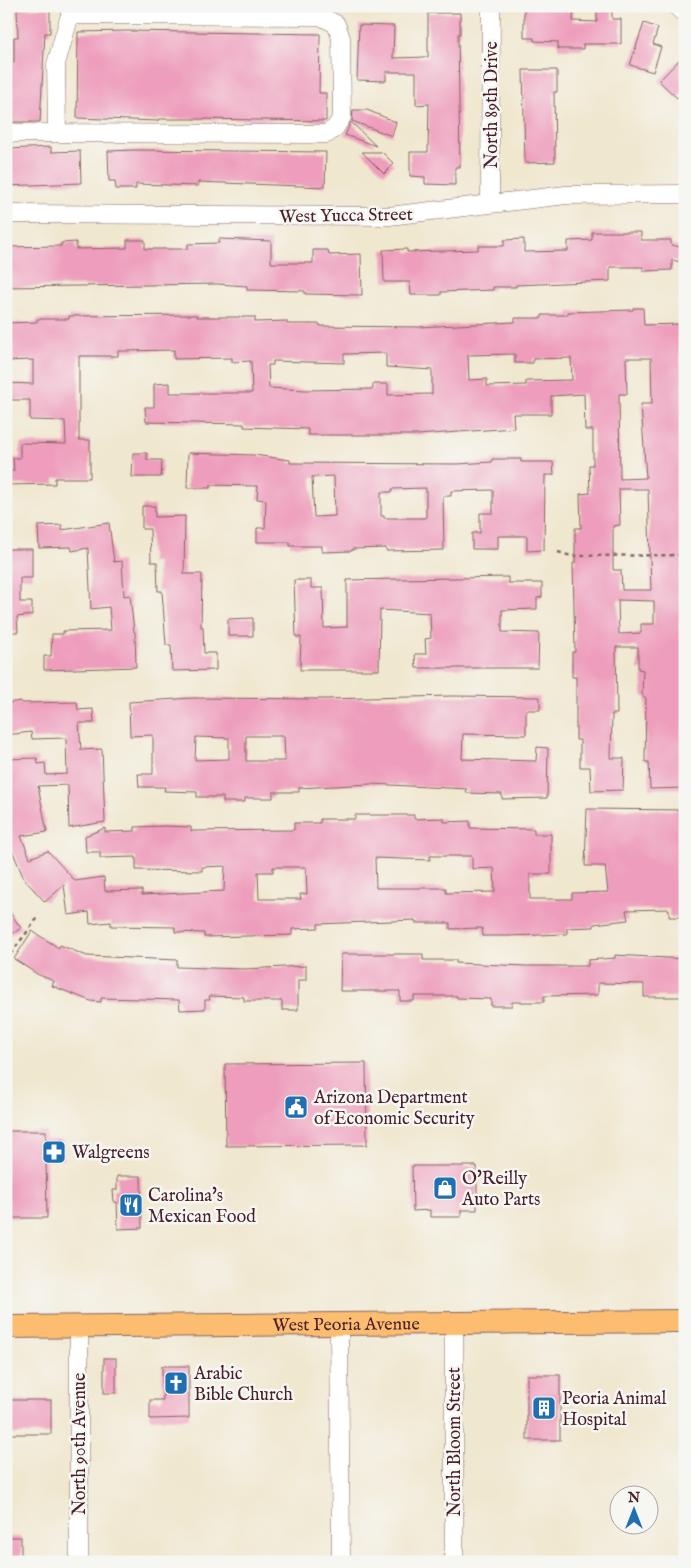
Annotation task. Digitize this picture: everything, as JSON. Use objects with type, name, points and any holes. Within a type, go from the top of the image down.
[{"type":"main road","name":"West Peoria Avenue","points":[[6,1327],[685,1321]]},
{"type":"street","name":"North 89th Drive","points":[[490,203],[492,6]]},
{"type":"street","points":[[676,6],[685,14]]},
{"type":"street","points":[[6,132],[327,134],[335,128],[342,117],[341,38],[336,24],[320,16],[71,11],[56,64],[57,131]]},
{"type":"street","name":"West Yucca Street","points":[[6,214],[375,217],[449,210],[490,203],[566,195],[685,194]]},
{"type":"street","points":[[339,1323],[341,1562]]},
{"type":"street","name":"North Bloom Street","points":[[454,1323],[454,1562]]},
{"type":"street","name":"North 90th Avenue","points":[[79,1326],[79,1562]]},
{"type":"path","points":[[558,552],[571,556],[685,555]]},
{"type":"path","points":[[6,960],[39,916]]},
{"type":"building","points":[[524,6],[574,6],[573,21],[597,22],[597,6],[612,6],[612,19],[621,19],[621,44],[583,44],[583,49],[558,49],[558,42],[534,41],[534,38],[524,38]]},
{"type":"building","points":[[17,8],[50,8],[50,33],[45,33],[40,122],[11,122],[11,87],[6,87],[6,63],[14,63],[14,37],[18,37]]},
{"type":"building","points":[[428,13],[460,13],[460,34],[458,34],[460,167],[455,167],[455,185],[425,184],[425,177],[410,176],[410,152],[428,152],[429,104],[416,105],[416,72],[386,72],[386,81],[357,80],[359,25],[394,26],[393,58],[428,57]]},
{"type":"building","points":[[644,23],[658,28],[653,44],[661,47],[653,72],[630,65]]},
{"type":"building","points":[[78,32],[320,34],[319,93],[326,93],[326,121],[158,119],[158,121],[77,118]]},
{"type":"building","points":[[685,54],[685,90],[677,98],[659,81]]},
{"type":"building","points":[[523,70],[557,70],[557,92],[554,92],[555,162],[525,163]]},
{"type":"building","points":[[353,110],[367,110],[396,122],[392,136],[352,121]]},
{"type":"building","points":[[351,122],[376,146],[345,135]]},
{"type":"building","points":[[51,147],[51,152],[80,151],[81,183],[6,186],[6,149]]},
{"type":"building","points":[[108,151],[326,152],[325,187],[198,182],[198,186],[136,184],[136,189],[116,189],[115,181],[109,181]]},
{"type":"building","points":[[362,152],[382,152],[394,164],[384,174]]},
{"type":"building","points":[[592,232],[641,232],[641,240],[671,240],[671,245],[685,248],[685,263],[672,260],[672,270],[643,271],[643,267],[610,267],[610,281],[516,285],[516,287],[493,287],[493,290],[441,292],[441,295],[411,295],[410,282],[384,282],[383,250],[407,249],[407,252],[478,250],[478,246],[504,246],[504,240],[524,239],[524,252],[568,251],[568,241],[592,240]]},
{"type":"building","points":[[219,239],[271,241],[271,263],[313,263],[313,250],[328,250],[329,255],[361,254],[362,295],[305,294],[305,291],[247,290],[247,286],[218,284],[6,287],[6,247],[61,246],[61,243],[76,242],[76,249],[127,248],[127,240],[145,240],[145,249],[188,249],[188,244],[219,243]]},
{"type":"building","points":[[633,308],[643,308],[644,325],[680,324],[681,367],[685,367],[685,788],[650,789],[649,762],[645,762],[646,698],[642,695],[643,670],[638,669],[638,647],[616,647],[617,714],[612,714],[611,758],[624,758],[623,790],[591,791],[590,767],[580,767],[580,740],[576,740],[576,677],[572,677],[572,652],[575,652],[573,563],[575,563],[575,528],[581,528],[580,494],[590,493],[589,465],[593,465],[593,430],[585,430],[584,394],[551,396],[551,414],[513,414],[514,428],[417,435],[308,435],[308,429],[244,427],[244,424],[146,422],[145,407],[154,407],[154,384],[170,383],[170,393],[252,393],[251,361],[232,362],[232,358],[174,359],[174,350],[118,351],[118,356],[79,356],[79,440],[90,440],[90,478],[55,478],[55,484],[6,485],[6,471],[14,471],[13,458],[20,458],[20,443],[66,444],[65,421],[30,420],[30,400],[6,400],[6,383],[33,384],[33,360],[6,361],[6,323],[37,322],[37,319],[69,319],[69,316],[197,315],[197,317],[255,317],[255,322],[287,321],[287,324],[320,324],[320,326],[419,327],[515,322],[515,318],[542,318],[542,315],[568,315],[568,312],[633,310]],"holes":[[[386,353],[386,367],[432,370],[432,394],[388,395],[388,384],[373,384],[373,389],[305,390],[269,388],[268,365],[273,365],[273,361],[344,363],[344,354]],[[515,354],[515,363],[533,363],[533,359],[571,358],[572,380],[526,381],[526,385],[487,386],[487,379],[469,380],[468,355]],[[626,358],[651,358],[652,404],[641,404],[646,478],[620,479],[619,394],[627,394]],[[619,489],[648,489],[651,590],[622,590],[621,570],[613,570],[613,526],[620,525]],[[618,600],[654,601],[654,624],[641,624],[641,633],[619,634]]]},
{"type":"building","points":[[133,453],[147,453],[147,460],[162,460],[161,477],[132,477]]},
{"type":"building","points":[[188,453],[254,455],[290,460],[290,463],[458,464],[492,462],[492,459],[521,459],[521,462],[553,462],[554,475],[545,475],[544,550],[527,551],[527,536],[498,536],[498,549],[472,549],[472,533],[480,533],[480,513],[493,513],[493,490],[451,491],[451,496],[443,496],[444,550],[386,551],[386,548],[322,552],[322,546],[290,546],[290,542],[257,542],[257,528],[265,528],[266,500],[257,499],[258,486],[210,485],[210,488],[187,488]],"holes":[[[334,476],[335,516],[314,517],[312,477]],[[426,488],[426,518],[384,518],[384,516],[381,516],[381,492],[392,492],[392,489]]]},
{"type":"building","points":[[142,506],[155,506],[155,517],[185,516],[184,574],[202,574],[201,627],[203,627],[204,653],[216,653],[216,670],[172,671],[171,645],[166,645],[162,591],[158,591],[157,562],[151,562],[150,529],[142,529]]},
{"type":"building","points":[[109,523],[114,562],[122,561],[124,596],[130,595],[135,632],[136,667],[44,670],[44,656],[51,656],[52,634],[63,634],[63,631],[111,630],[109,607],[91,609],[88,548],[72,551],[71,547],[39,548],[38,526],[62,525],[62,530]]},
{"type":"building","points":[[6,549],[32,549],[32,578],[20,578],[20,602],[32,602],[32,615],[17,617],[18,632],[6,632]]},
{"type":"building","points":[[508,577],[508,583],[542,583],[542,597],[537,598],[537,609],[502,610],[502,632],[539,633],[538,668],[416,668],[415,654],[426,654],[425,639],[431,638],[430,613],[380,610],[379,670],[300,670],[301,637],[296,637],[294,580],[311,580],[311,588],[323,588],[324,628],[347,627],[347,580]]},
{"type":"building","points":[[253,618],[253,636],[228,636],[228,619]]},
{"type":"building","points":[[452,696],[540,697],[540,710],[526,710],[526,735],[463,734],[462,759],[536,761],[537,747],[548,748],[547,798],[502,799],[502,794],[466,793],[467,789],[371,784],[299,788],[299,792],[273,792],[273,798],[245,798],[245,802],[223,802],[223,797],[197,797],[197,792],[164,791],[165,787],[139,787],[138,774],[153,774],[153,735],[130,736],[129,702],[193,698],[325,699]],"holes":[[[246,736],[284,736],[285,761],[246,761]],[[196,737],[229,738],[229,759],[195,760]]]},
{"type":"building","points":[[21,701],[21,703],[77,702],[78,710],[93,709],[94,723],[79,723],[81,750],[102,749],[105,822],[69,828],[68,785],[38,786],[47,832],[21,836],[30,858],[48,851],[75,881],[104,877],[105,891],[142,890],[142,895],[224,891],[225,866],[202,867],[202,871],[136,870],[136,857],[100,858],[100,852],[86,852],[85,836],[105,828],[105,832],[135,831],[135,827],[164,826],[191,827],[191,831],[294,830],[294,823],[320,823],[320,819],[355,819],[355,815],[414,815],[414,819],[444,818],[444,822],[470,821],[470,828],[534,829],[534,834],[551,834],[551,874],[530,874],[530,899],[572,899],[572,893],[608,892],[605,866],[585,866],[587,809],[685,810],[683,917],[669,917],[669,909],[626,910],[628,920],[594,924],[594,927],[567,928],[567,934],[508,936],[483,936],[482,928],[450,929],[450,923],[415,923],[415,920],[318,924],[318,928],[292,929],[292,935],[204,937],[204,933],[175,932],[175,927],[111,926],[111,922],[90,924],[89,912],[68,915],[64,885],[45,902],[24,879],[7,838],[6,759],[37,758],[38,764],[45,763],[46,775],[67,774],[66,738],[32,739],[31,732],[6,735],[6,703]],"holes":[[[430,856],[472,856],[472,869],[494,868],[495,892],[446,893],[446,888],[376,888],[375,858],[430,860]],[[273,867],[306,867],[307,894],[300,894],[301,899],[259,899],[258,872],[273,872]]]},
{"type":"building","points":[[6,907],[21,928],[6,938]]},
{"type":"building","points":[[32,931],[59,948],[60,945],[87,956],[177,960],[177,967],[244,969],[306,966],[306,980],[298,980],[298,1010],[282,1010],[282,1001],[244,1001],[244,997],[209,996],[210,1000],[205,1000],[205,1009],[180,1010],[179,1000],[101,998],[101,1002],[91,1001],[52,986],[54,981],[37,974],[14,959]]},
{"type":"building","points":[[341,954],[423,954],[423,960],[456,960],[456,963],[526,966],[588,966],[588,960],[615,958],[615,955],[685,959],[685,997],[644,997],[644,984],[598,983],[598,995],[544,996],[544,1002],[512,1002],[512,1006],[491,1006],[491,999],[457,998],[457,996],[414,996],[414,1001],[400,1001],[400,991],[340,991]]},
{"type":"building","name":"Arizona Department of Economic Security","points":[[366,1063],[367,1145],[226,1146],[225,1064]]},
{"type":"building","name":"Walgreens","points":[[6,1131],[46,1131],[46,1140],[63,1140],[63,1160],[46,1160],[47,1218],[6,1218]]},
{"type":"building","name":"O'Reilly Auto Parts","points":[[412,1166],[477,1166],[477,1210],[461,1210],[461,1217],[430,1217],[430,1210],[413,1211]]},
{"type":"building","name":"Carolina's Mexican Food","points":[[117,1176],[141,1176],[142,1228],[118,1229],[117,1202],[114,1202],[113,1190],[117,1190]]},
{"type":"building","points":[[104,1358],[116,1358],[116,1393],[104,1393]]},
{"type":"building","name":"Arabic Bible Church","points":[[162,1366],[189,1366],[189,1418],[150,1419],[150,1400],[163,1400]]},
{"type":"building","name":"Peoria Animal Hospital","points":[[527,1375],[560,1375],[560,1440],[527,1440]]},
{"type":"building","points":[[6,1400],[51,1400],[51,1434],[6,1434]]},
{"type":"building","points":[[6,1537],[21,1537],[21,1558],[6,1558]]},
{"type":"place","name":"Arizona Department of Economic Security","points":[[296,1107]]},
{"type":"place","name":"Walgreens","points":[[54,1152]]},
{"type":"place","name":"O'Reilly Auto Parts","points":[[445,1188]]},
{"type":"place","name":"Carolina's Mexican Food","points":[[131,1205]]},
{"type":"place","name":"Arabic Bible Church","points":[[176,1383]]},
{"type":"place","name":"Peoria Animal Hospital","points":[[544,1408]]}]
